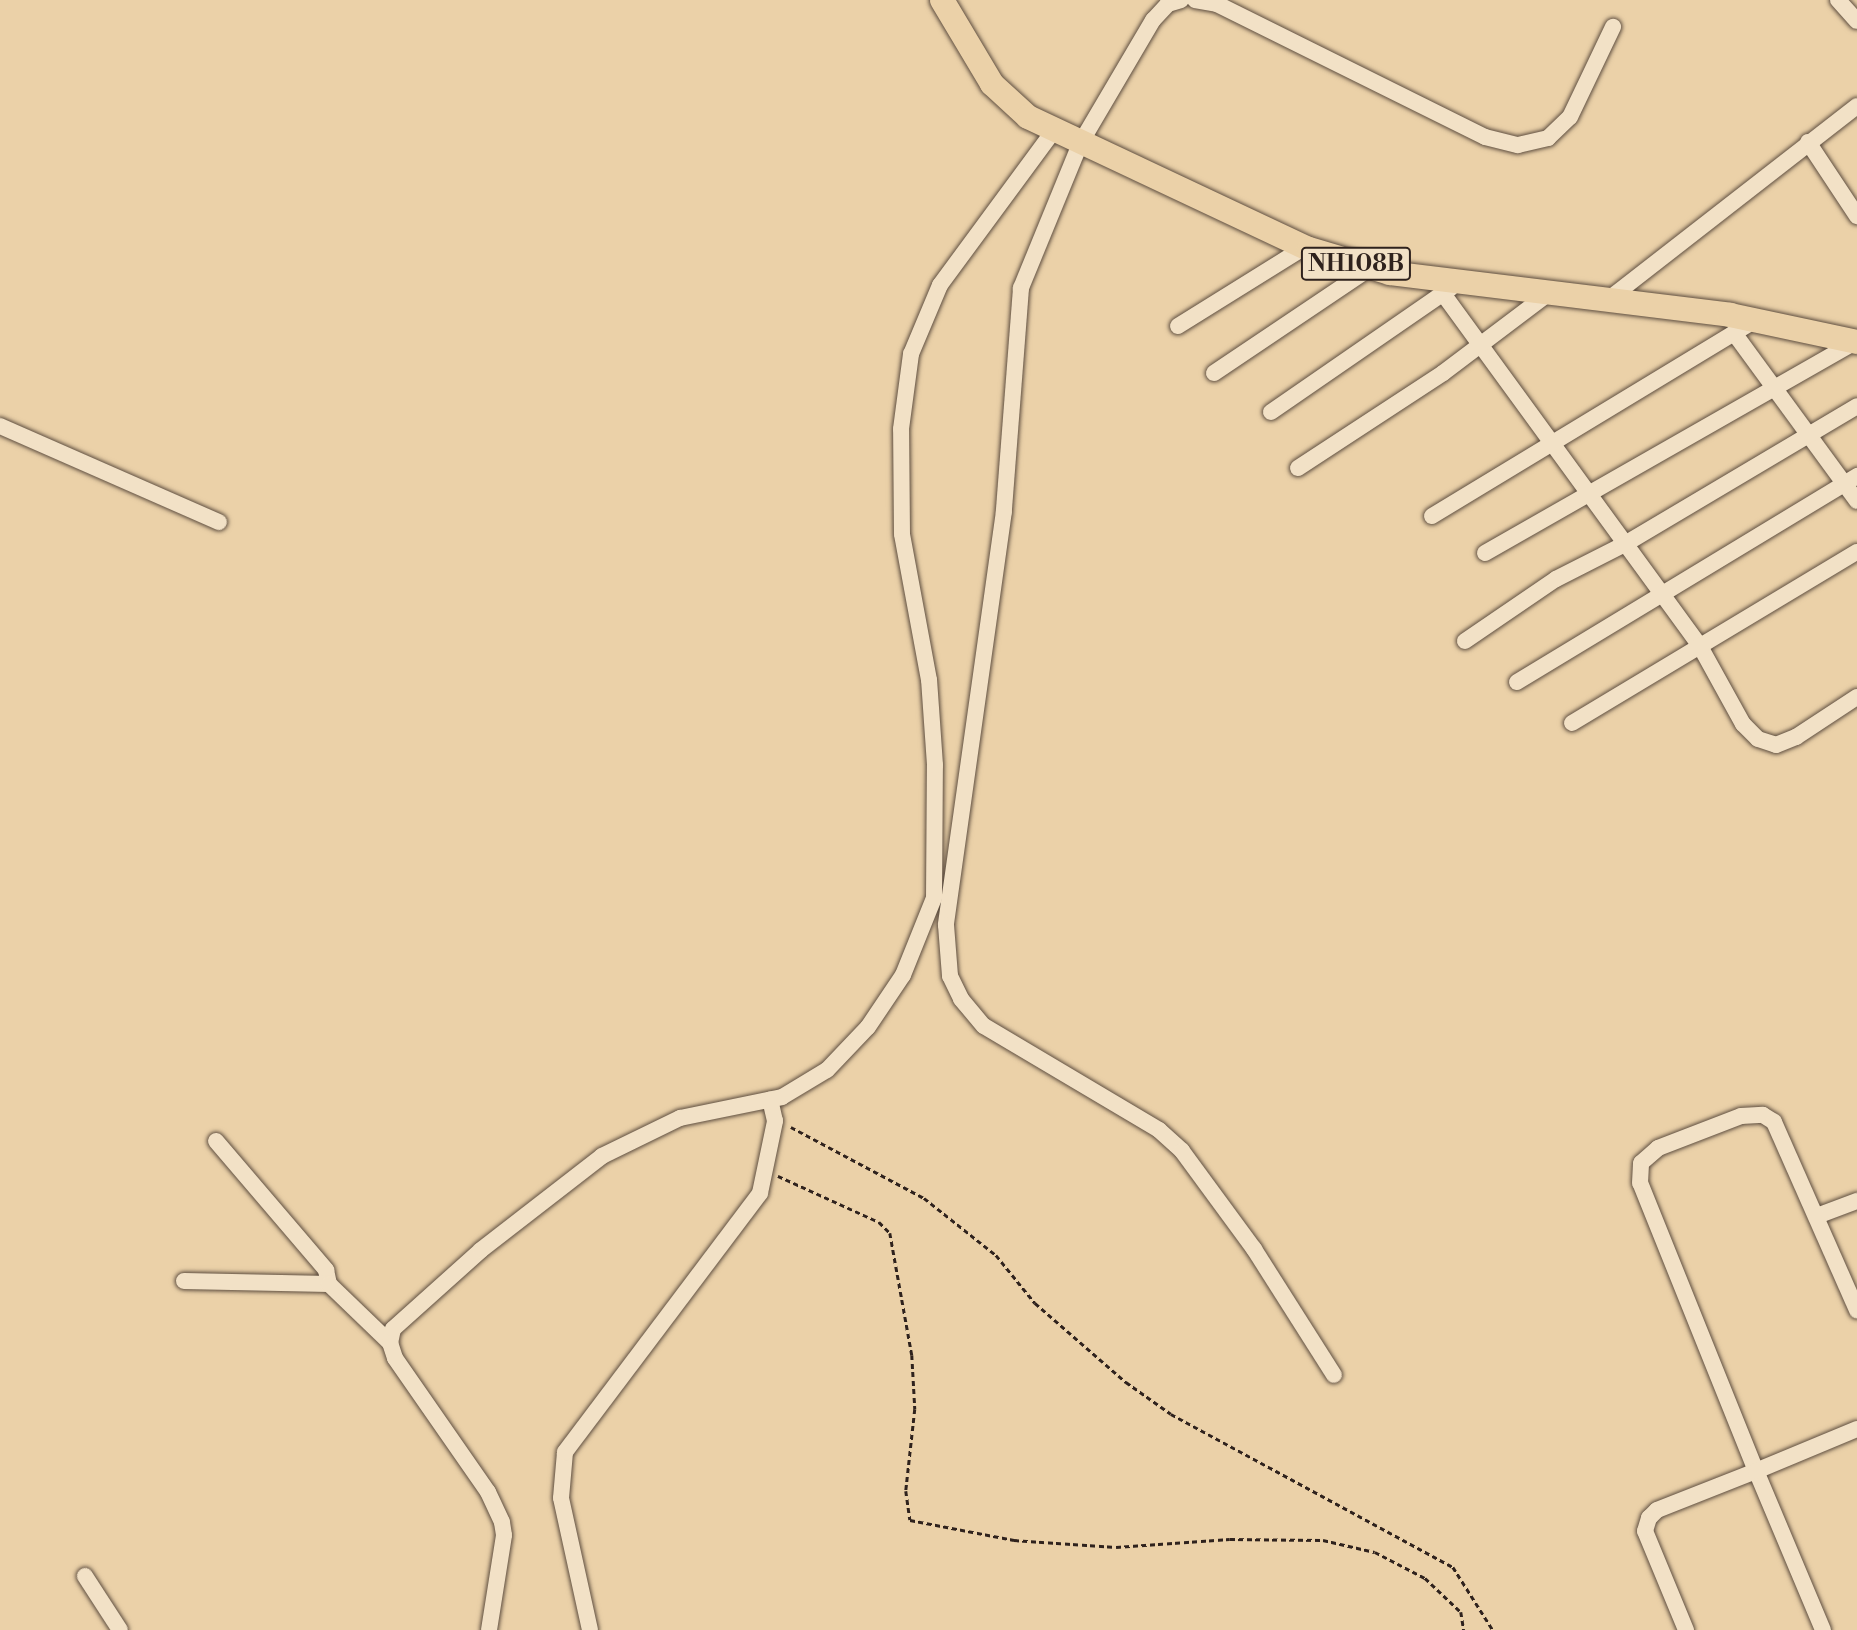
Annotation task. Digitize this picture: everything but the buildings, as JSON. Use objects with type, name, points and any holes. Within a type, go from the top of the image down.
[{"type":"highway","name":"NH108B","points":[[942,0],[992,83],[1009,103],[1053,132],[1305,247],[1370,268],[1451,288],[1609,299],[1745,326],[1856,342]]},
{"type":"street","points":[[1181,0],[1168,4],[1153,20],[1080,144],[1021,288],[1004,511],[946,925],[950,976],[961,999],[984,1026],[1159,1130],[1182,1151],[1254,1249],[1334,1375]]},
{"type":"street","points":[[1195,0],[1217,4],[1485,137],[1518,145],[1548,138],[1570,117],[1614,27]]},
{"type":"street","points":[[1838,0],[1857,21]]},
{"type":"street","points":[[1609,299],[1857,106]]},
{"type":"street","points":[[390,1343],[403,1316],[602,1156],[680,1118],[770,1100],[827,1070],[868,1027],[903,975],[934,898],[935,765],[929,680],[902,534],[901,429],[911,354],[940,285],[1053,132]]},
{"type":"street","points":[[1808,142],[1857,216]]},
{"type":"street","points":[[1178,326],[1305,247]]},
{"type":"street","points":[[1214,373],[1370,268]]},
{"type":"street","points":[[1271,412],[1451,288],[1481,346],[1701,648],[1743,724],[1758,739],[1776,745],[1796,737],[1857,697]]},
{"type":"street","points":[[1298,468],[1481,346],[1549,293]]},
{"type":"street","points":[[1432,516],[1745,326],[1772,389],[1807,437],[1851,480],[1857,500]]},
{"type":"street","points":[[1485,553],[1856,342]]},
{"type":"street","points":[[1465,641],[1556,579],[1625,544],[1857,406]]},
{"type":"street","points":[[0,426],[219,522]]},
{"type":"street","points":[[1517,682],[1660,592],[1851,480]]},
{"type":"street","points":[[1572,723],[1855,557]]},
{"type":"street","points":[[590,1630],[561,1498],[565,1452],[760,1193],[767,1171],[775,1121],[770,1100]]},
{"type":"street","points":[[1823,1630],[1640,1183],[1641,1163],[1658,1148],[1741,1116],[1763,1115],[1781,1134],[1857,1310]]},
{"type":"street","points":[[216,1141],[326,1270],[329,1284],[390,1343],[407,1376],[488,1492],[505,1535],[489,1630]]},
{"type":"street","points":[[1817,1216],[1857,1201]]},
{"type":"street","points":[[184,1281],[329,1284]]},
{"type":"street","points":[[1686,1630],[1645,1531],[1649,1518],[1657,1510],[1857,1429]]},
{"type":"street","points":[[85,1576],[120,1630]]},
{"type":"path","points":[[775,1121],[924,1198],[996,1255],[1035,1303],[1106,1365],[1171,1414],[1453,1567],[1493,1630]]},
{"type":"path","points":[[767,1171],[879,1222],[890,1233],[897,1253],[915,1396],[916,1436],[906,1491],[910,1520],[1014,1540],[1116,1546],[1230,1539],[1323,1540],[1375,1552],[1425,1578],[1461,1612],[1464,1630]]}]
